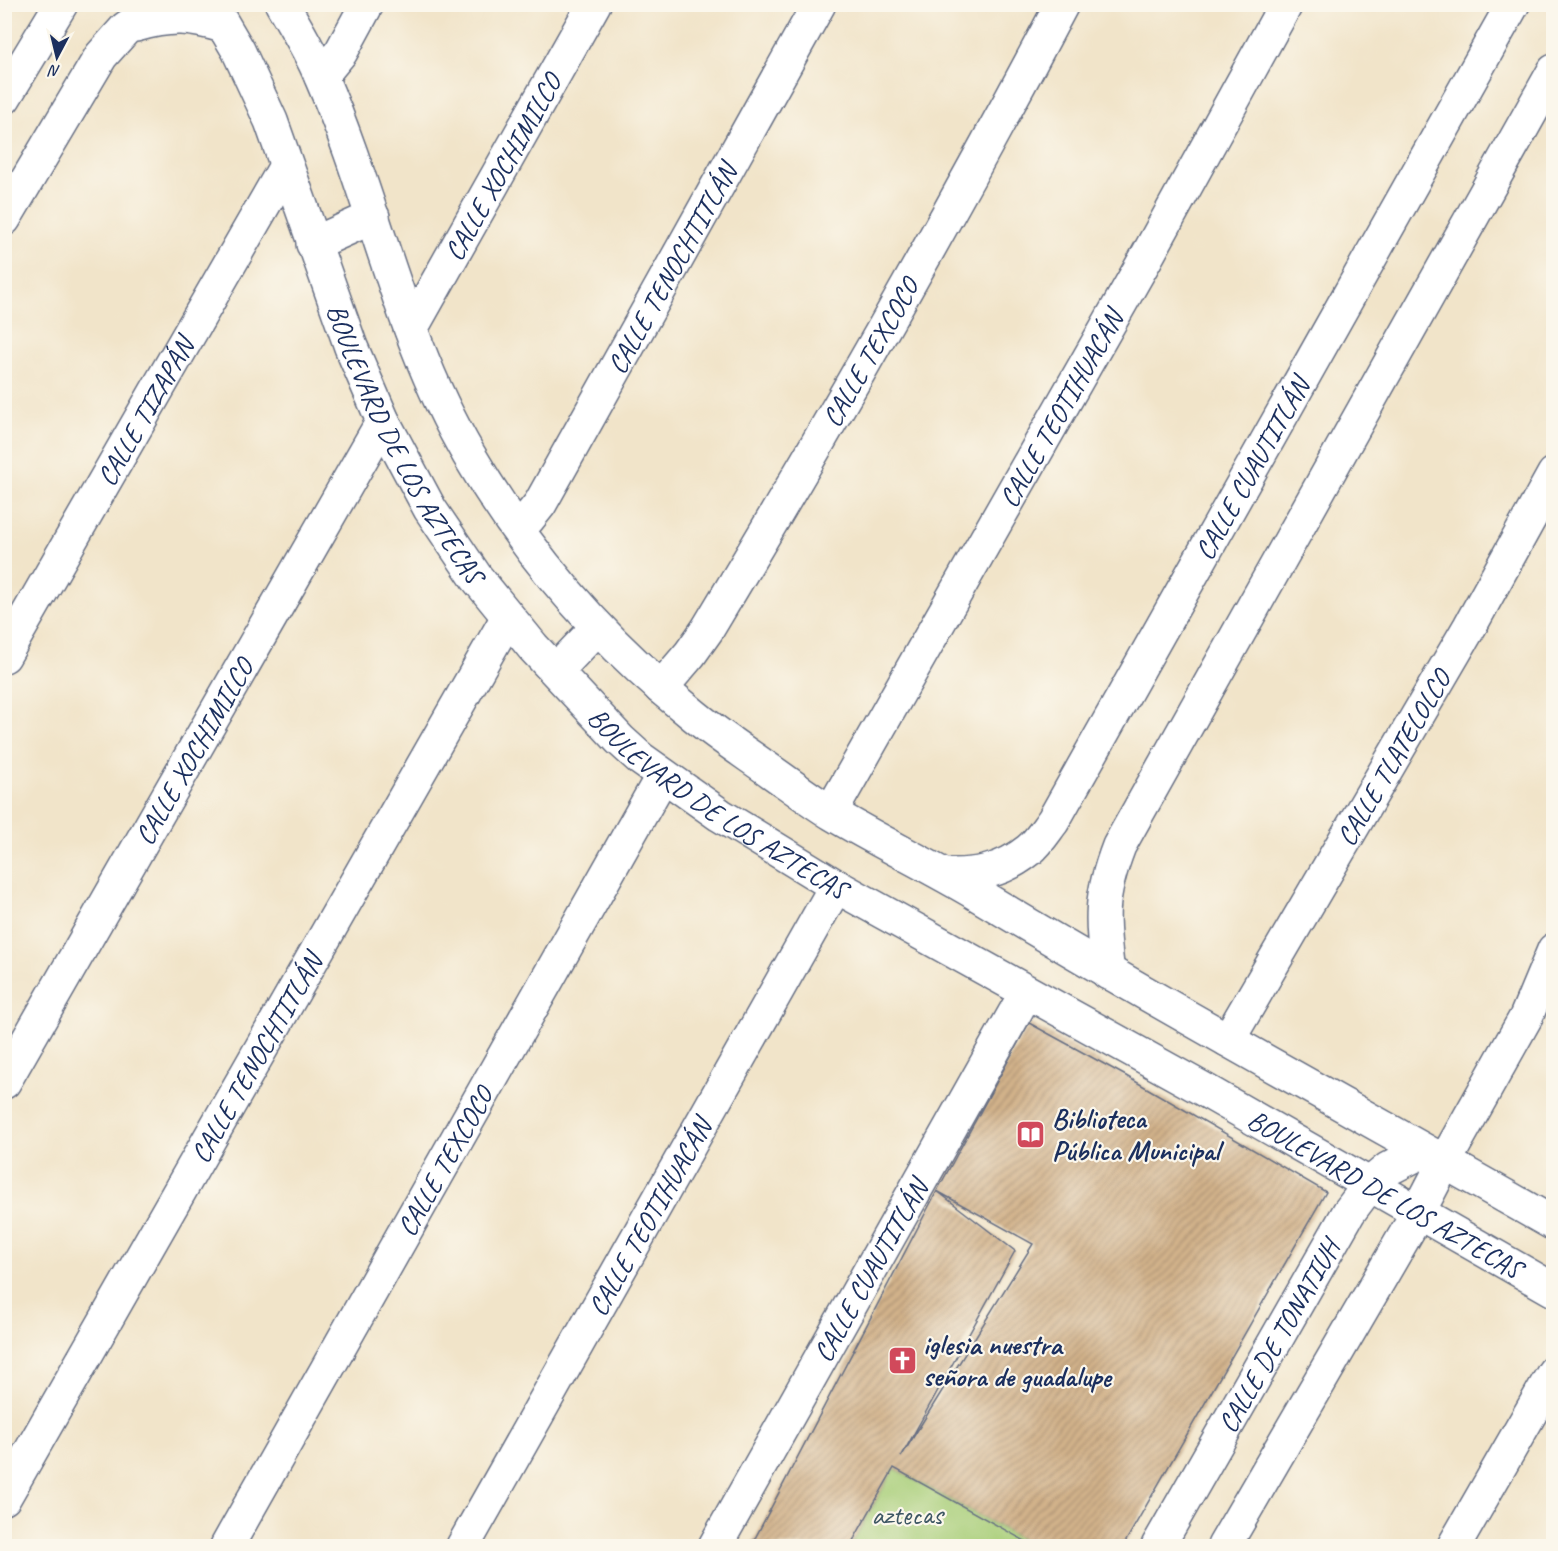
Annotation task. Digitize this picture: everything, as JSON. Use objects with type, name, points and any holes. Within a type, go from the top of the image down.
[{"type":"street","points":[[4,219],[101,56],[126,28],[161,4]]},
{"type":"street","name":"BOULEVARD DE LOS AZTECAS","points":[[282,4],[321,76],[373,217],[421,359],[440,401],[469,454],[517,528],[597,628],[661,688],[727,741],[831,812],[945,875],[1108,973],[1440,1153],[1554,1224]]},
{"type":"street","points":[[321,76],[340,52],[367,4]]},
{"type":"street","name":"CALLE XOCHIMILCO","points":[[411,329],[594,4]]},
{"type":"street","name":"CALLE TENOCHTITLÁN","points":[[517,528],[540,504],[819,4]]},
{"type":"street","name":"CALLE TEXCOCO","points":[[661,688],[707,630],[806,465],[911,282],[1062,4]]},
{"type":"street","name":"CALLE TEOTIHUACÁN","points":[[831,812],[1145,260],[1286,4]]},
{"type":"street","name":"CALLE CUAUTITLÁN","points":[[945,875],[969,876],[990,871],[1008,863],[1031,849],[1053,821],[1513,4]]},
{"type":"street","points":[[4,98],[59,6]]},
{"type":"street","points":[[126,28],[182,16],[217,15]]},
{"type":"street","name":"BOULEVARD DE LOS AZTECAS","points":[[217,15],[238,51],[271,122],[342,327],[383,421],[430,509],[476,577],[508,617],[620,740],[663,775],[720,815],[836,886],[1201,1088],[1554,1290]]},
{"type":"street","points":[[1108,973],[1102,928],[1102,902],[1108,876],[1119,846],[1554,71]]},
{"type":"street","name":"CALLE TIZAPÁN","points":[[4,656],[286,166]]},
{"type":"street","points":[[314,244],[373,217]]},
{"type":"street","name":"CALLE XOCHIMILCO","points":[[4,1082],[383,421]]},
{"type":"street","name":"CALLE TLATELOLCO","points":[[1228,1040],[1470,626],[1554,474]]},
{"type":"street","name":"CALLE TENOCHTITLÁN","points":[[4,1498],[508,617]]},
{"type":"street","points":[[556,671],[597,628]]},
{"type":"street","name":"CALLE TEXCOCO","points":[[227,1546],[663,775]]},
{"type":"street","name":"CALLE TEOTIHUACÁN","points":[[463,1546],[836,886]]},
{"type":"street","points":[[1440,1153],[1526,1017],[1554,950]]},
{"type":"street","name":"CALLE CUAUTITLÁN","points":[[715,1546],[1026,993]]},
{"type":"street","name":"CALLE DE TONATIUH","points":[[1158,1546],[1349,1212],[1370,1184],[1388,1169],[1440,1153]]},
{"type":"street","name":"CALLE DE TONATIUH","points":[[1224,1546],[1418,1213],[1440,1153]]},
{"type":"street","points":[[1454,1546],[1554,1372]]},
{"type":"green space","name":"aztecas","points":[[894,1468],[1034,1546],[850,1546]]},
{"type":"building","points":[[1029,1023],[1126,1076],[1326,1192],[1123,1546],[1034,1546],[894,1468],[850,1546],[751,1546],[937,1191]],"holes":[[[937,1191],[1033,1244],[901,1457],[1015,1251]]]},
{"type":"place","name":"Biblioteca Pública Municipal","points":[[1031,1134]]},
{"type":"place","name":"iglesia nuestra señora de guadalupe","points":[[902,1360]]}]
